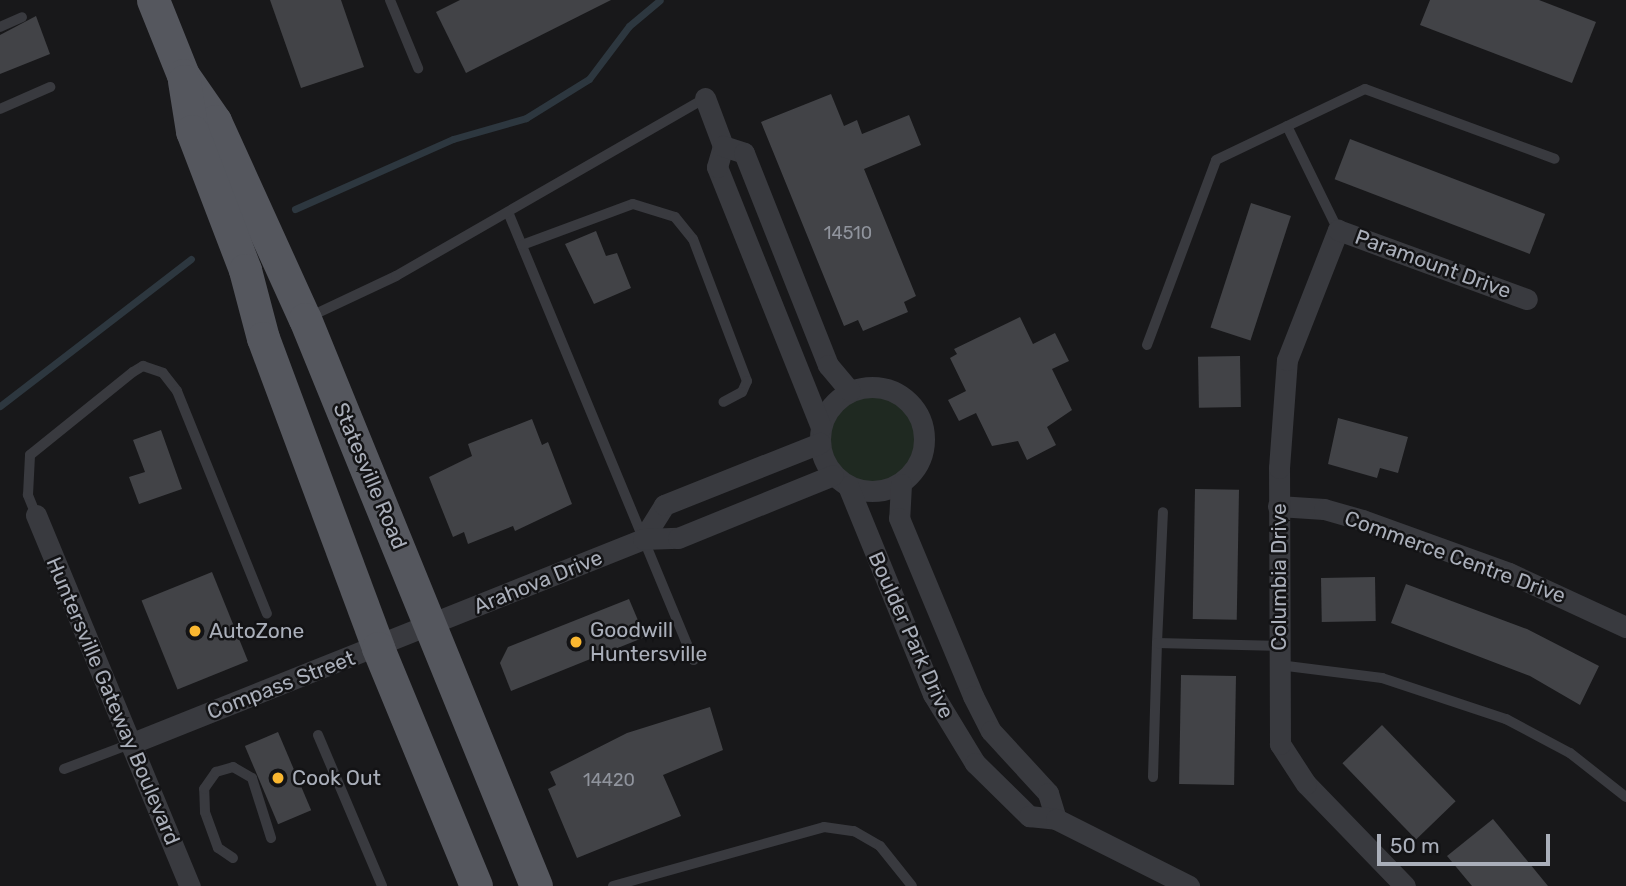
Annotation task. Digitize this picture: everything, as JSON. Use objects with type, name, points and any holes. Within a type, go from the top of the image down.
[{"type":"main road","name":"Statesville Road","points":[[153,0],[183,75],[192,131],[378,648],[475,886]]},
{"type":"main road","name":"Statesville Road","points":[[183,75],[215,121],[305,319],[536,886]]},
{"type":"street","points":[[643,539],[664,505],[820,435],[837,400],[850,391],[874,387],[898,393],[922,420],[923,456],[901,484],[875,491],[840,480],[820,435],[717,167],[723,146],[705,99]]},
{"type":"street","points":[[723,146],[744,153],[828,365],[850,391]]},
{"type":"street","name":"Paramount Drive","points":[[1338,230],[1527,299]]},
{"type":"street","name":"Columbia Drive","points":[[1338,230],[1287,360],[1278,506],[1276,718],[1287,760],[1405,886]]},
{"type":"street","name":"Arahova Drive","points":[[432,626],[643,539],[678,538],[840,480]]},
{"type":"street","name":"Boulder Park Drive","points":[[840,480],[933,694],[961,743],[1029,816],[1056,819],[1189,886]]},
{"type":"street","name":"Boulder Park Drive","points":[[901,484],[899,518],[973,696],[991,731],[1048,793],[1056,819]]},
{"type":"street","name":"Commerce Centre Drive","points":[[1278,506],[1324,509],[1362,520],[1509,573],[1626,627]]},
{"type":"street","name":"Huntersville Gateway Boulevard","points":[[36,515],[190,886]]},
{"type":"street","name":"Compass Street","points":[[130,744],[432,626]]},
{"type":"lane","points":[[390,0],[418,68]]},
{"type":"lane","points":[[0,27],[22,18]]},
{"type":"lane","points":[[0,109],[50,87]]},
{"type":"lane","points":[[1147,345],[1216,160],[1365,89],[1555,159]]},
{"type":"lane","points":[[305,319],[396,276],[705,99]]},
{"type":"lane","points":[[1287,126],[1338,230]]},
{"type":"lane","points":[[522,245],[633,204],[675,217],[692,239],[747,381],[742,392],[723,402]]},
{"type":"lane","points":[[508,212],[694,660]]},
{"type":"lane","points":[[36,515],[28,495],[30,455],[132,372],[142,366],[163,373],[177,391],[267,614]]},
{"type":"lane","points":[[1153,777],[1163,512]]},
{"type":"lane","points":[[1157,643],[1278,656],[1382,678],[1506,719],[1570,753],[1626,797]]},
{"type":"lane","points":[[318,734],[382,886]]},
{"type":"lane","points":[[64,769],[130,744]]},
{"type":"lane","points":[[233,858],[218,848],[205,812],[204,789],[215,772],[233,767],[252,778],[271,838]]},
{"type":"lane","points":[[614,886],[824,827],[855,831],[880,846],[912,886]]},
{"type":"shaded area","points":[[872,387],[892,391],[909,402],[920,419],[924,439],[920,459],[909,476],[892,487],[872,491],[852,487],[835,476],[824,459],[820,439],[824,419],[835,402],[852,391]]},
{"type":"building","points":[[270,0],[341,0],[364,67],[301,88]]},
{"type":"building","points":[[460,0],[611,0],[466,73],[436,12]]},
{"type":"building","points":[[1430,0],[1539,0],[1596,22],[1572,83],[1420,25]]},
{"type":"building","points":[[36,16],[50,54],[0,74],[0,35]]},
{"type":"building","points":[[831,94],[844,126],[857,120],[862,134],[909,115],[921,145],[864,169],[916,296],[904,302],[908,312],[863,331],[858,320],[844,326],[761,122]]},
{"type":"building","points":[[1350,139],[1545,214],[1530,254],[1335,179]]},
{"type":"building","points":[[1251,203],[1291,216],[1250,341],[1211,328]]},
{"type":"building","points":[[596,231],[606,256],[617,253],[631,288],[594,304],[565,244]]},
{"type":"building","points":[[1020,317],[1033,344],[1055,333],[1069,361],[1052,369],[1072,410],[1047,427],[1056,445],[1027,460],[1018,441],[992,446],[976,413],[959,421],[948,400],[966,391],[950,358],[957,354],[954,349]]},
{"type":"building","points":[[1240,356],[1241,407],[1199,408],[1198,357]]},
{"type":"building","points":[[1338,418],[1408,437],[1398,473],[1380,468],[1377,478],[1328,464]]},
{"type":"building","points":[[532,419],[542,445],[548,442],[572,504],[515,531],[513,526],[468,544],[464,532],[453,537],[429,477],[472,456],[468,444]]},
{"type":"building","points":[[161,430],[182,489],[139,504],[129,477],[145,472],[133,440]]},
{"type":"building","points":[[1195,489],[1239,490],[1237,620],[1193,619]]},
{"type":"building","name":"AutoZone","points":[[212,572],[248,661],[177,689],[142,600]]},
{"type":"building","points":[[1375,577],[1376,621],[1322,622],[1321,578]]},
{"type":"building","points":[[1406,584],[1527,629],[1599,666],[1580,705],[1530,676],[1391,623]]},
{"type":"building","name":"Goodwill Huntersville","points":[[629,599],[645,637],[511,691],[500,663],[508,647]]},
{"type":"building","points":[[1181,675],[1236,676],[1234,785],[1179,784]]},
{"type":"building","name":"Goodwill Huntersville","points":[[710,707],[723,750],[663,775],[681,816],[577,858],[548,789],[556,785],[550,772],[627,733]]},
{"type":"building","points":[[1382,725],[1456,801],[1416,839],[1342,763]]},
{"type":"building","name":"Cook Out","points":[[278,732],[311,810],[278,824],[245,746]]},
{"type":"building","points":[[1493,819],[1548,886],[1472,886],[1447,856]]},
{"type":"waterway","points":[[295,209],[453,139],[526,118],[589,79],[629,26],[660,0]]},
{"type":"waterway","points":[[0,406],[191,259]]},
{"type":"place","name":"AutoZone","points":[[195,631]]},
{"type":"place","name":"Goodwill Huntersville","points":[[576,642]]},
{"type":"place","name":"Cook Out","points":[[278,778]]}]
